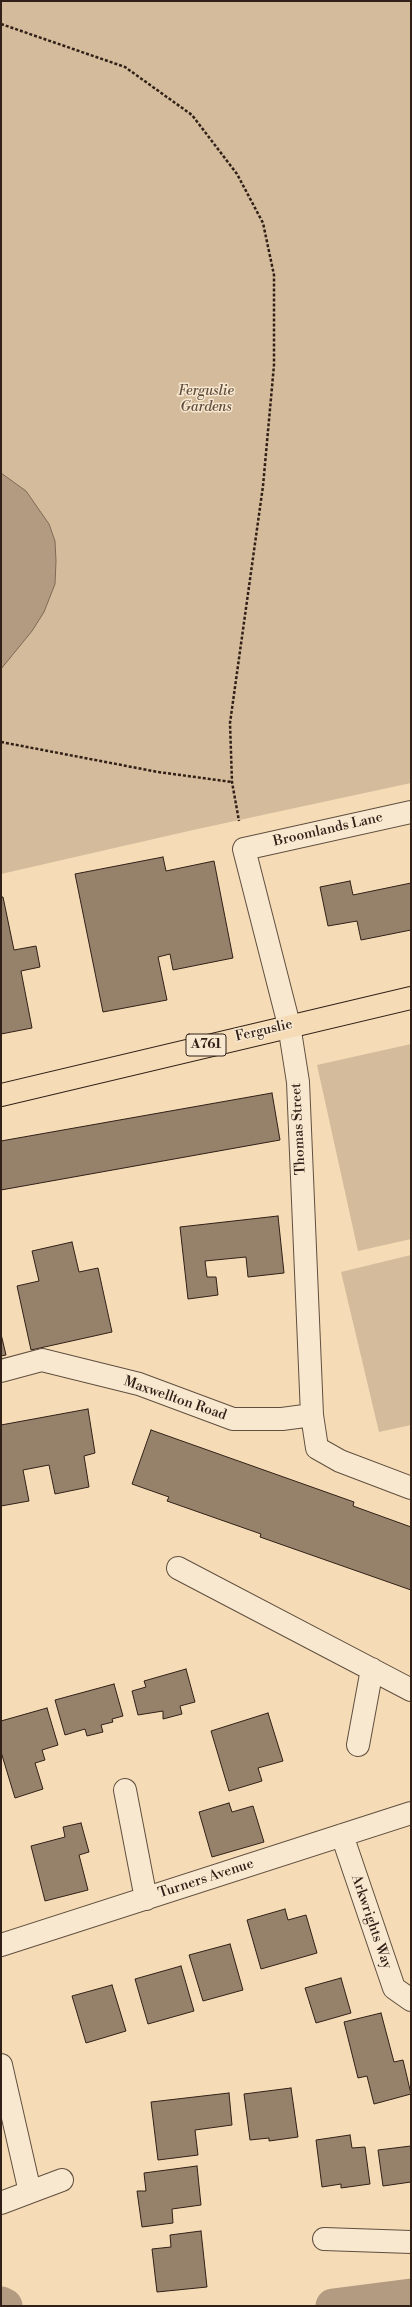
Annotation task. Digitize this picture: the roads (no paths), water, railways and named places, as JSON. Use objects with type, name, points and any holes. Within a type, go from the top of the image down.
[{"type":"main road","name":"Ferguslie","points":[[1,1095],[289,1025],[411,998]]},
{"type":"street","name":"Broomlands Lane","points":[[244,849],[411,812]]},
{"type":"street","name":"Thomas Street","points":[[244,849],[289,1025],[298,1082],[312,1416]]},
{"type":"street","name":"Maxwellton Road","points":[[1,1371],[42,1360],[139,1384],[233,1419],[282,1419],[312,1416]]},
{"type":"street","points":[[312,1416],[316,1448],[340,1461],[411,1488]]},
{"type":"street","points":[[178,1568],[411,1690]]},
{"type":"street","points":[[358,1745],[372,1669]]},
{"type":"street","points":[[125,1790],[146,1899]]},
{"type":"street","name":"Turners Avenue","points":[[1,1945],[411,1813]]},
{"type":"street","name":"Arkwrights Way","points":[[342,1836],[394,1988],[411,2000]]},
{"type":"street","points":[[1,2065],[30,2192]]},
{"type":"street","points":[[1,2203],[62,2180]]},
{"type":"street","points":[[324,2239],[411,2242]]},
{"type":"waterway","points":[[333,2306],[411,2296]]},
{"type":"waterway","points":[[1,2304],[5,2306]]},
{"type":"park label","name":"Ferguslie Gardens","points":[[206,400]]}]
